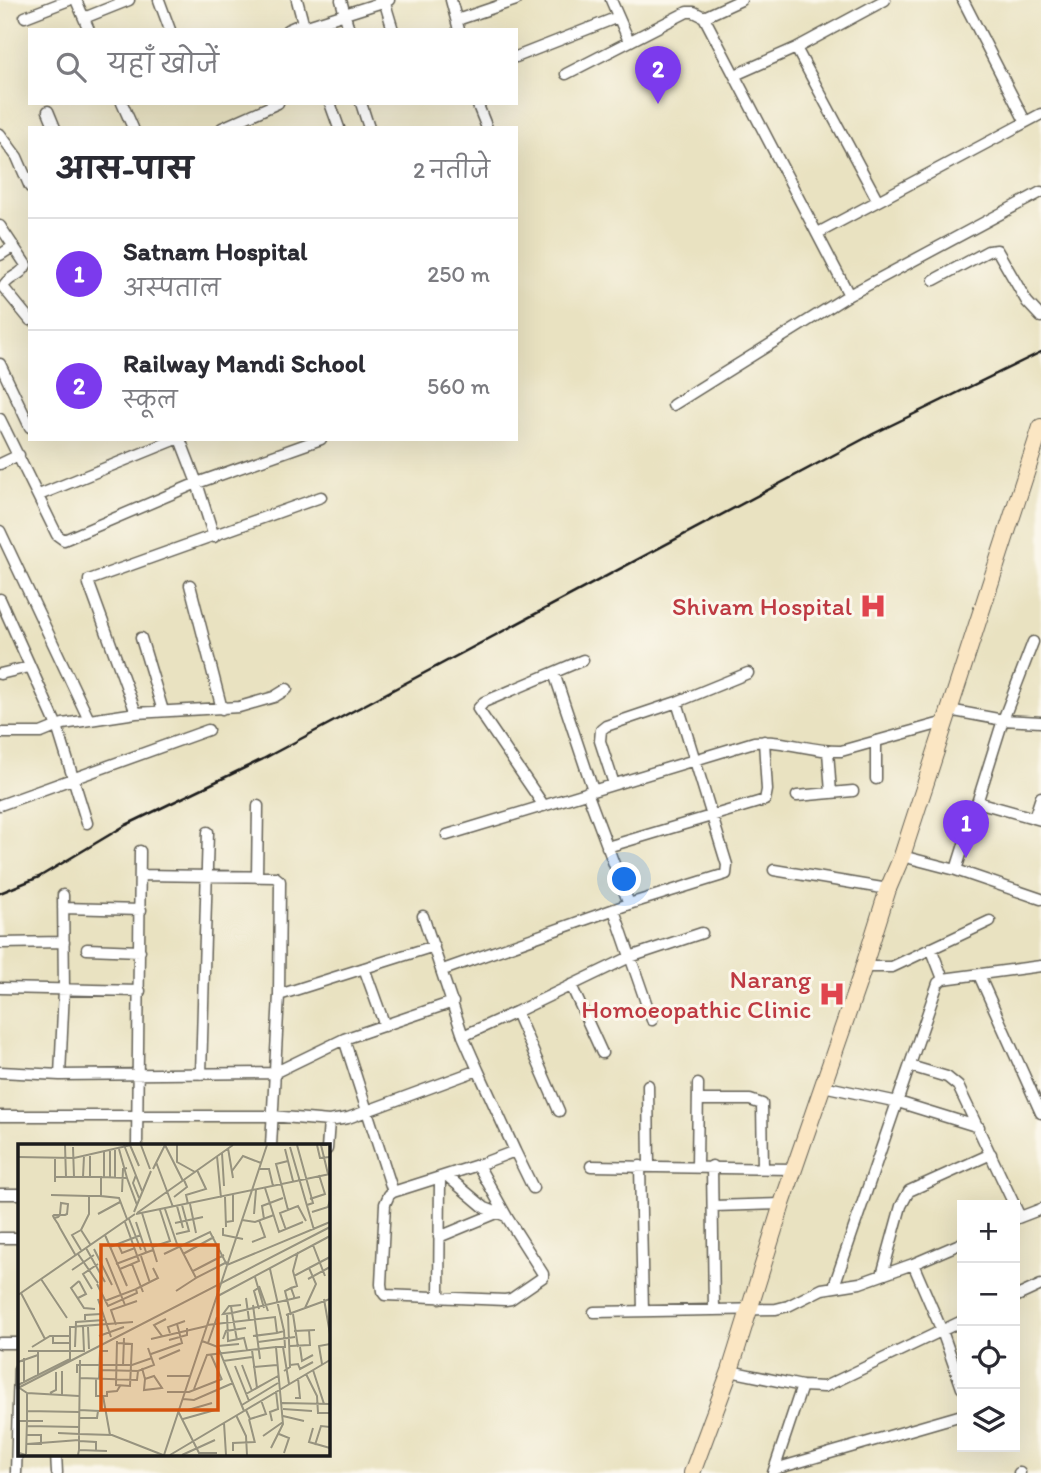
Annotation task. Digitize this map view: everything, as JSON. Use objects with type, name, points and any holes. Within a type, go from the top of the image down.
[{"type":"main road","points":[[692,1473],[730,1371],[794,1169],[1035,459],[1041,427]]},
{"type":"street","points":[[25,17],[69,0]]},
{"type":"street","points":[[76,0],[88,28]]},
{"type":"street","points":[[84,18],[128,0]]},
{"type":"street","points":[[159,0],[169,28]]},
{"type":"street","points":[[297,0],[304,27],[386,0],[393,28]]},
{"type":"street","points":[[341,0],[348,28]]},
{"type":"street","points":[[451,0],[458,25],[516,0]]},
{"type":"street","points":[[611,0],[629,41]]},
{"type":"street","points":[[682,0],[687,12]]},
{"type":"street","points":[[704,17],[741,0]]},
{"type":"street","points":[[963,0],[1025,121]]},
{"type":"street","points":[[735,75],[796,48],[882,1]]},
{"type":"street","points":[[566,74],[687,12],[704,17],[849,295]]},
{"type":"street","points":[[518,56],[618,17]]},
{"type":"street","points":[[796,48],[877,199]]},
{"type":"street","points":[[122,105],[132,126]]},
{"type":"street","points":[[226,126],[274,105]]},
{"type":"street","points":[[331,105],[338,126]]},
{"type":"street","points":[[362,105],[368,126]]},
{"type":"street","points":[[478,105],[486,126]]},
{"type":"street","points":[[48,111],[54,126]]},
{"type":"street","points":[[818,233],[877,199],[1041,114]]},
{"type":"street","points":[[0,134],[5,150],[28,184]]},
{"type":"street","points":[[673,405],[849,295],[1041,192]]},
{"type":"street","points":[[0,226],[24,259],[25,268],[6,281],[3,287],[28,318]]},
{"type":"street","points":[[0,255],[14,246]]},
{"type":"street","points":[[934,280],[988,251],[997,250],[1027,302],[1041,317]]},
{"type":"street","points":[[0,364],[28,423]]},
{"type":"street","points":[[0,419],[57,536],[64,540],[197,483],[315,441]]},
{"type":"street","points":[[39,495],[173,441]]},
{"type":"street","points":[[179,441],[197,483],[214,537]]},
{"type":"street","points":[[0,464],[19,455]]},
{"type":"street","points":[[136,713],[89,580],[321,497]]},
{"type":"street","points":[[0,531],[89,720]]},
{"type":"street","points":[[190,585],[222,709]]},
{"type":"street","points":[[0,598],[2,611],[57,726],[87,822]]},
{"type":"street","points":[[141,638],[163,711]]},
{"type":"street","points":[[957,870],[1003,720],[1033,642]]},
{"type":"street","points":[[544,806],[478,709],[484,702],[583,660]]},
{"type":"street","points":[[0,674],[29,667]]},
{"type":"street","points":[[554,673],[607,847],[629,904]]},
{"type":"street","points":[[614,784],[600,741],[601,730],[748,673]]},
{"type":"street","points":[[0,733],[41,733],[57,726],[136,713],[250,705],[274,697],[287,689]]},
{"type":"street","points":[[443,970],[629,904],[726,874],[727,864],[677,702]]},
{"type":"street","points":[[447,835],[764,741],[828,751],[853,749],[947,716],[1041,722]]},
{"type":"street","points":[[0,805],[208,730]]},
{"type":"street","points":[[607,847],[765,800],[767,790],[764,741]]},
{"type":"street","points":[[876,741],[876,779]]},
{"type":"street","points":[[828,751],[831,793]]},
{"type":"street","points":[[797,796],[853,791]]},
{"type":"street","points":[[977,802],[1038,819],[1041,797]]},
{"type":"street","points":[[257,877],[258,806]]},
{"type":"street","points":[[201,1074],[208,832]]},
{"type":"street","points":[[138,1144],[141,851]]},
{"type":"street","points":[[902,856],[957,870],[1041,899]]},
{"type":"street","points":[[774,870],[888,889]]},
{"type":"street","points":[[141,875],[275,877],[280,881],[279,995],[271,1144]]},
{"type":"street","points":[[60,1075],[64,990],[63,895]]},
{"type":"street","points":[[63,908],[141,910]]},
{"type":"street","points":[[614,910],[652,1020]]},
{"type":"street","points":[[423,916],[463,1035],[533,1188]]},
{"type":"street","points":[[863,967],[886,968],[990,921]]},
{"type":"street","points":[[463,1035],[630,957],[702,933]]},
{"type":"street","points":[[0,943],[64,942]]},
{"type":"street","points":[[279,995],[434,946]]},
{"type":"street","points":[[931,948],[943,979]]},
{"type":"street","points":[[88,949],[140,951]]},
{"type":"street","points":[[834,1286],[898,1102],[934,988],[943,979],[1041,966]]},
{"type":"street","points":[[364,968],[385,1026]]},
{"type":"street","points":[[979,975],[1041,1113]]},
{"type":"street","points":[[571,985],[602,1053]]},
{"type":"street","points":[[0,988],[140,991]]},
{"type":"street","points":[[0,1073],[274,1073],[344,1039],[453,1002]]},
{"type":"street","points":[[516,1012],[559,1111]]},
{"type":"street","points":[[344,1039],[393,1192]]},
{"type":"street","points":[[910,1066],[954,1082],[962,1091],[1010,1200]]},
{"type":"street","points":[[0,1116],[271,1116],[329,1121],[348,1118],[478,1070]]},
{"type":"street","points":[[697,1167],[698,1084]]},
{"type":"street","points":[[643,1311],[648,1085]]},
{"type":"street","points":[[823,1086],[898,1102],[979,1127]]},
{"type":"street","points":[[698,1100],[750,1100],[762,1104],[763,1168]]},
{"type":"street","points":[[327,1144],[329,1121]]},
{"type":"street","points":[[478,1165],[502,1215],[543,1277],[511,1299],[390,1296],[382,1291],[386,1205],[389,1195],[515,1151]]},
{"type":"street","points":[[881,1275],[901,1206],[909,1191],[991,1154]]},
{"type":"street","points":[[591,1166],[794,1169]]},
{"type":"street","points":[[712,1166],[714,1310]]},
{"type":"street","points":[[443,1177],[485,1208],[502,1215]]},
{"type":"street","points":[[439,1298],[443,1177]]},
{"type":"street","points":[[0,1194],[18,1195]]},
{"type":"street","points":[[714,1206],[782,1205]]},
{"type":"street","points":[[1020,1217],[1041,1209]]},
{"type":"street","points":[[439,1237],[502,1215]]},
{"type":"street","points":[[0,1238],[18,1238]]},
{"type":"street","points":[[594,1312],[782,1308],[822,1289],[860,1283],[957,1244]]},
{"type":"street","points":[[913,1264],[957,1374]]},
{"type":"street","points":[[1020,1295],[1041,1285]]},
{"type":"street","points":[[730,1371],[802,1386],[824,1387],[957,1324]]},
{"type":"street","points":[[0,1343],[18,1343]]},
{"type":"street","points":[[774,1471],[802,1386]]},
{"type":"street","points":[[16,1473],[18,1404]]},
{"type":"street","points":[[774,1471],[957,1416]]},
{"type":"railway","points":[[0,893],[39,877],[126,825],[263,759],[873,434],[1041,352]]},
{"type":"place","name":"Railway Mandi School","points":[[658,104]]},
{"type":"place","name":"Shivam Hospital","points":[[873,606]]},
{"type":"place","name":"Satnam Hospital","points":[[966,858]]},
{"type":"place","name":"Narang Homoeopathic Clinic","points":[[832,994]]}]
